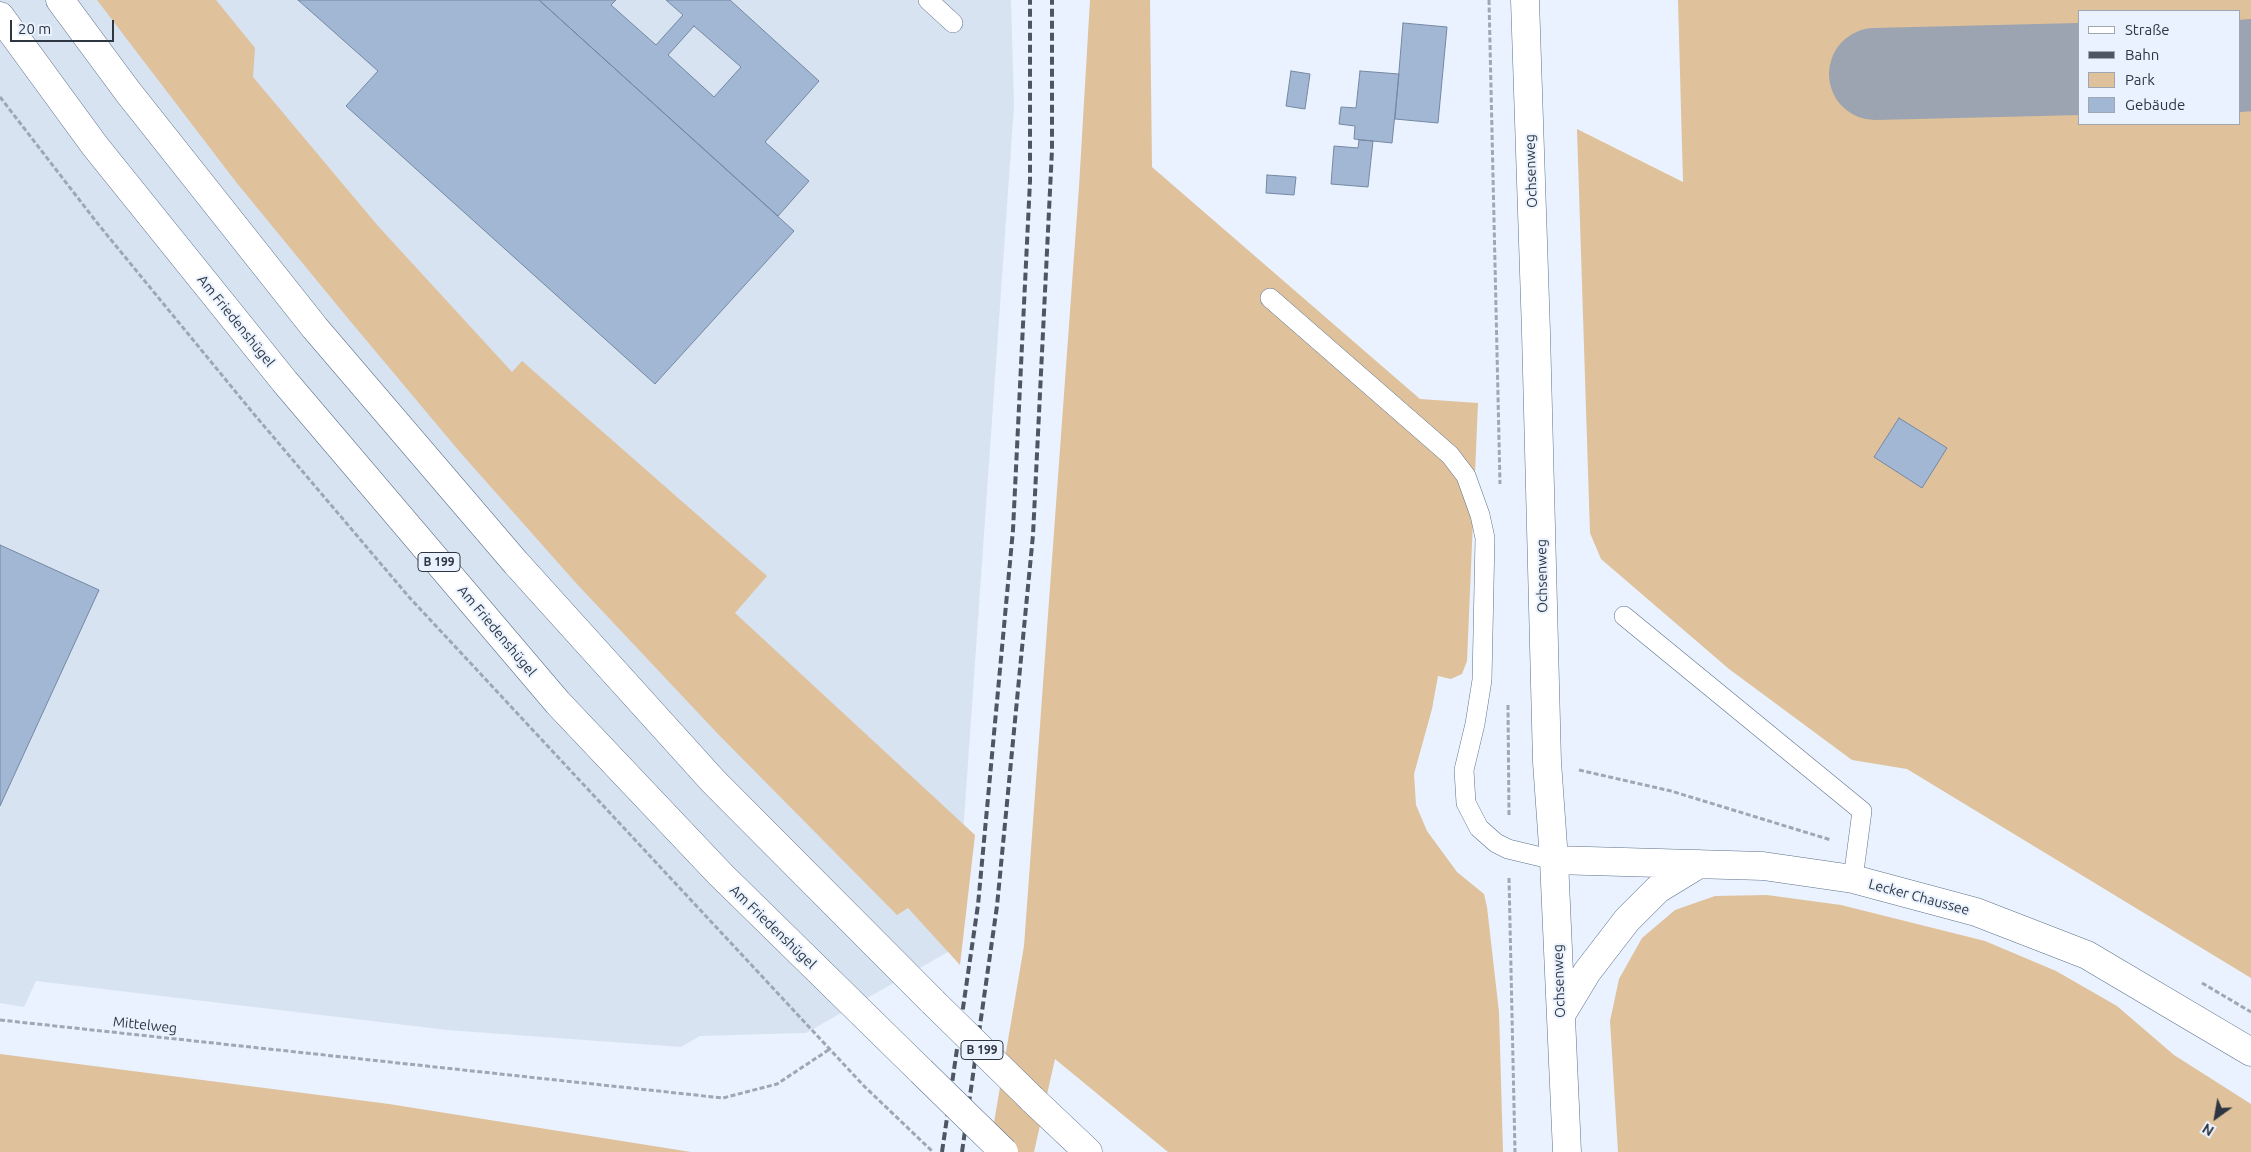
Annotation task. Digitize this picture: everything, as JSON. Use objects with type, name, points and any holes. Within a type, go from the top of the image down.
[{"type":"main road","name":"B 199","points":[[60,0],[128,92],[315,328],[516,563],[712,781],[933,1002],[1088,1152]]},
{"type":"main road","name":"Ochsenweg","points":[[1525,0],[1536,322],[1547,762],[1554,860],[1567,1152]]},
{"type":"main road","name":"Am Friedenshügel","points":[[0,16],[95,146],[278,374],[558,702],[720,874],[1004,1152]]},
{"type":"main road","name":"Lecker Chaussee","points":[[1554,860],[1762,866],[1853,879],[1976,912],[2087,955],[2251,1052]]},
{"type":"main road","points":[[1561,1015],[1587,972],[1627,920],[1658,889],[1699,864]]},
{"type":"lane","points":[[928,0],[953,23]]},
{"type":"lane","points":[[1270,298],[1450,454],[1466,476],[1480,515],[1485,538],[1482,680],[1475,724],[1464,770],[1466,804],[1479,828],[1496,843],[1508,850],[1554,860]]},
{"type":"lane","points":[[1624,616],[1862,811],[1853,879]]},
{"type":"path","points":[[1489,0],[1500,486]]},
{"type":"path","points":[[0,98],[110,239],[259,421],[409,597],[864,1086],[933,1152]]},
{"type":"path","points":[[1508,701],[1510,760],[1508,850],[1515,1152]]},
{"type":"path","name":"Mittelweg","points":[[0,1020],[723,1098],[777,1084],[830,1049]]},
{"type":"shaded area","points":[[0,0],[1011,0],[1014,106],[955,948],[806,1033],[700,1036],[681,1047],[447,1030],[36,981],[24,1007],[0,1003]]},
{"type":"green space","points":[[97,0],[216,0],[255,48],[253,77],[378,226],[512,372],[522,361],[767,576],[735,613],[975,835],[960,965],[908,908],[897,915],[718,734],[576,583],[459,451],[346,316],[236,182]]},
{"type":"green space","points":[[1090,0],[1150,0],[1152,167],[1420,399],[1478,403],[1467,661],[1462,674],[1451,679],[1438,676],[1432,709],[1414,774],[1416,805],[1427,831],[1457,872],[1484,894],[1499,1012],[1503,1152],[1168,1152],[1055,1059],[1034,1152],[989,1152],[1024,946],[1079,187]]},
{"type":"green space","points":[[1678,0],[2251,0],[2251,978],[1907,769],[1852,760],[1729,669],[1601,559],[1590,533],[1577,129],[1683,182]]},
{"type":"green space","points":[[1767,895],[1841,905],[1985,941],[2056,971],[2117,1006],[2174,1055],[2251,1104],[2251,1152],[1618,1152],[1610,1021],[1619,979],[1642,938],[1675,910],[1715,896]]},
{"type":"green space","points":[[0,1054],[389,1104],[691,1152],[0,1152]]},
{"type":"building","points":[[298,0],[539,0],[794,231],[655,384],[346,106],[378,71]]},
{"type":"building","points":[[539,0],[616,0],[611,5],[656,45],[683,15],[666,0],[730,0],[819,81],[765,142],[809,181],[778,216]],"holes":[[[694,26],[741,67],[714,97],[668,55]]]},
{"type":"building","points":[[1403,23],[1447,27],[1438,123],[1395,119]]},
{"type":"building","points":[[1291,71],[1310,74],[1305,109],[1286,106]]},
{"type":"building","points":[[1360,71],[1399,74],[1392,143],[1354,139],[1355,126],[1339,124],[1341,107],[1356,108]]},
{"type":"building","points":[[1359,140],[1373,141],[1368,187],[1331,184],[1334,146],[1358,148]]},
{"type":"building","points":[[1267,175],[1296,177],[1294,195],[1266,193]]},
{"type":"building","points":[[1899,418],[1947,448],[1922,488],[1874,457]]},
{"type":"building","points":[[0,545],[99,590],[0,806]]},
{"type":"taxiway","points":[[2241,66],[2251,65]]},
{"type":"taxiway","points":[[1875,74],[2078,69]]},
{"type":"railway","points":[[942,1152],[978,905],[1013,530],[1030,181],[1030,0]]},
{"type":"railway","points":[[962,1152],[997,906],[1033,535],[1052,150],[1052,0]]}]
